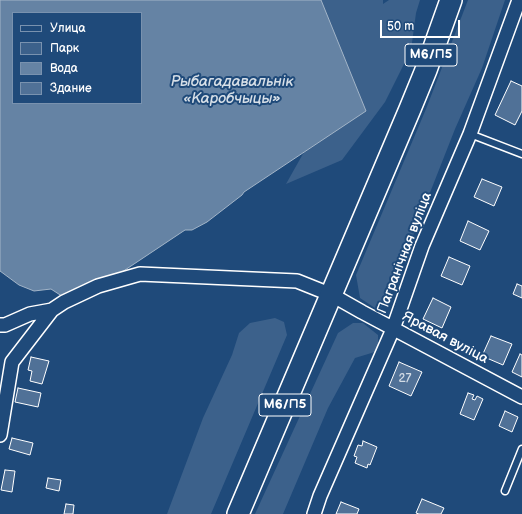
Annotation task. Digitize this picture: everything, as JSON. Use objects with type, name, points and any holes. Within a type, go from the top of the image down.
[{"type":"main road","name":"М6/П5","points":[[238,514],[426,70],[451,0]]},
{"type":"street","name":"Пагранічная вуліца","points":[[314,514],[320,496],[393,329],[422,246],[470,134],[519,0]]},
{"type":"street","name":"Яравая вуліца","points":[[52,310],[64,302],[98,286],[140,274],[297,281],[332,295],[393,329],[522,396]]},
{"type":"street","points":[[0,326],[30,314],[52,310]]},
{"type":"street","points":[[0,435],[12,362],[52,310]]},
{"type":"lane","points":[[470,134],[522,154]]},
{"type":"lane","points":[[505,491],[522,449]]},
{"type":"green space","points":[[311,0],[383,0],[383,4],[389,0],[420,0],[416,13],[411,50],[385,102],[342,160],[286,184],[313,136]]},
{"type":"green space","points":[[468,0],[505,0],[482,68],[455,129],[387,302],[378,310],[360,298],[356,275],[426,109]]},
{"type":"green space","points":[[275,318],[284,322],[287,335],[211,514],[167,514],[203,418],[232,355],[239,333],[250,323]]},
{"type":"green space","points":[[353,323],[363,323],[378,335],[378,351],[355,358],[328,408],[283,514],[255,514],[338,333]]},
{"type":"water","name":"Рыбагадавальнік «Каробчыцы»","points":[[0,0],[321,0],[366,111],[244,192],[207,222],[192,230],[185,230],[74,304],[51,289],[34,291],[19,285],[0,271]]},
{"type":"building","points":[[511,81],[522,86],[522,111],[515,125],[495,115]]},
{"type":"building","points":[[482,179],[502,187],[494,206],[474,197]]},
{"type":"building","points":[[468,221],[489,231],[480,250],[460,241]]},
{"type":"building","points":[[449,257],[470,266],[462,285],[441,276]]},
{"type":"building","points":[[517,284],[522,286],[522,298],[513,294]]},
{"type":"building","points":[[433,298],[451,307],[442,328],[423,319]]},
{"type":"building","points":[[491,336],[512,344],[503,365],[482,356]]},
{"type":"building","points":[[520,354],[522,355],[522,377],[512,372]]},
{"type":"building","points":[[31,357],[49,361],[42,384],[30,381],[32,371],[28,370]]},
{"type":"building","points":[[399,362],[422,372],[411,396],[389,386]]},
{"type":"building","points":[[18,388],[41,393],[38,407],[15,402]]},
{"type":"building","points":[[468,393],[474,395],[472,399],[475,400],[477,396],[483,399],[474,420],[460,414]]},
{"type":"building","points":[[505,411],[518,417],[512,432],[499,426]]},
{"type":"building","points":[[12,438],[33,443],[30,455],[9,449]]},
{"type":"building","points":[[363,441],[377,447],[370,465],[368,464],[367,468],[355,463],[357,457],[354,456],[358,445],[362,446]]},
{"type":"building","points":[[5,470],[15,471],[12,492],[1,490]]},
{"type":"building","points":[[48,478],[61,480],[59,491],[46,488]]},
{"type":"building","points":[[422,499],[444,508],[441,514],[416,513]]},
{"type":"building","points":[[341,502],[359,509],[357,514],[336,514]]},
{"type":"building","points":[[66,504],[74,505],[73,514],[64,514]]}]
